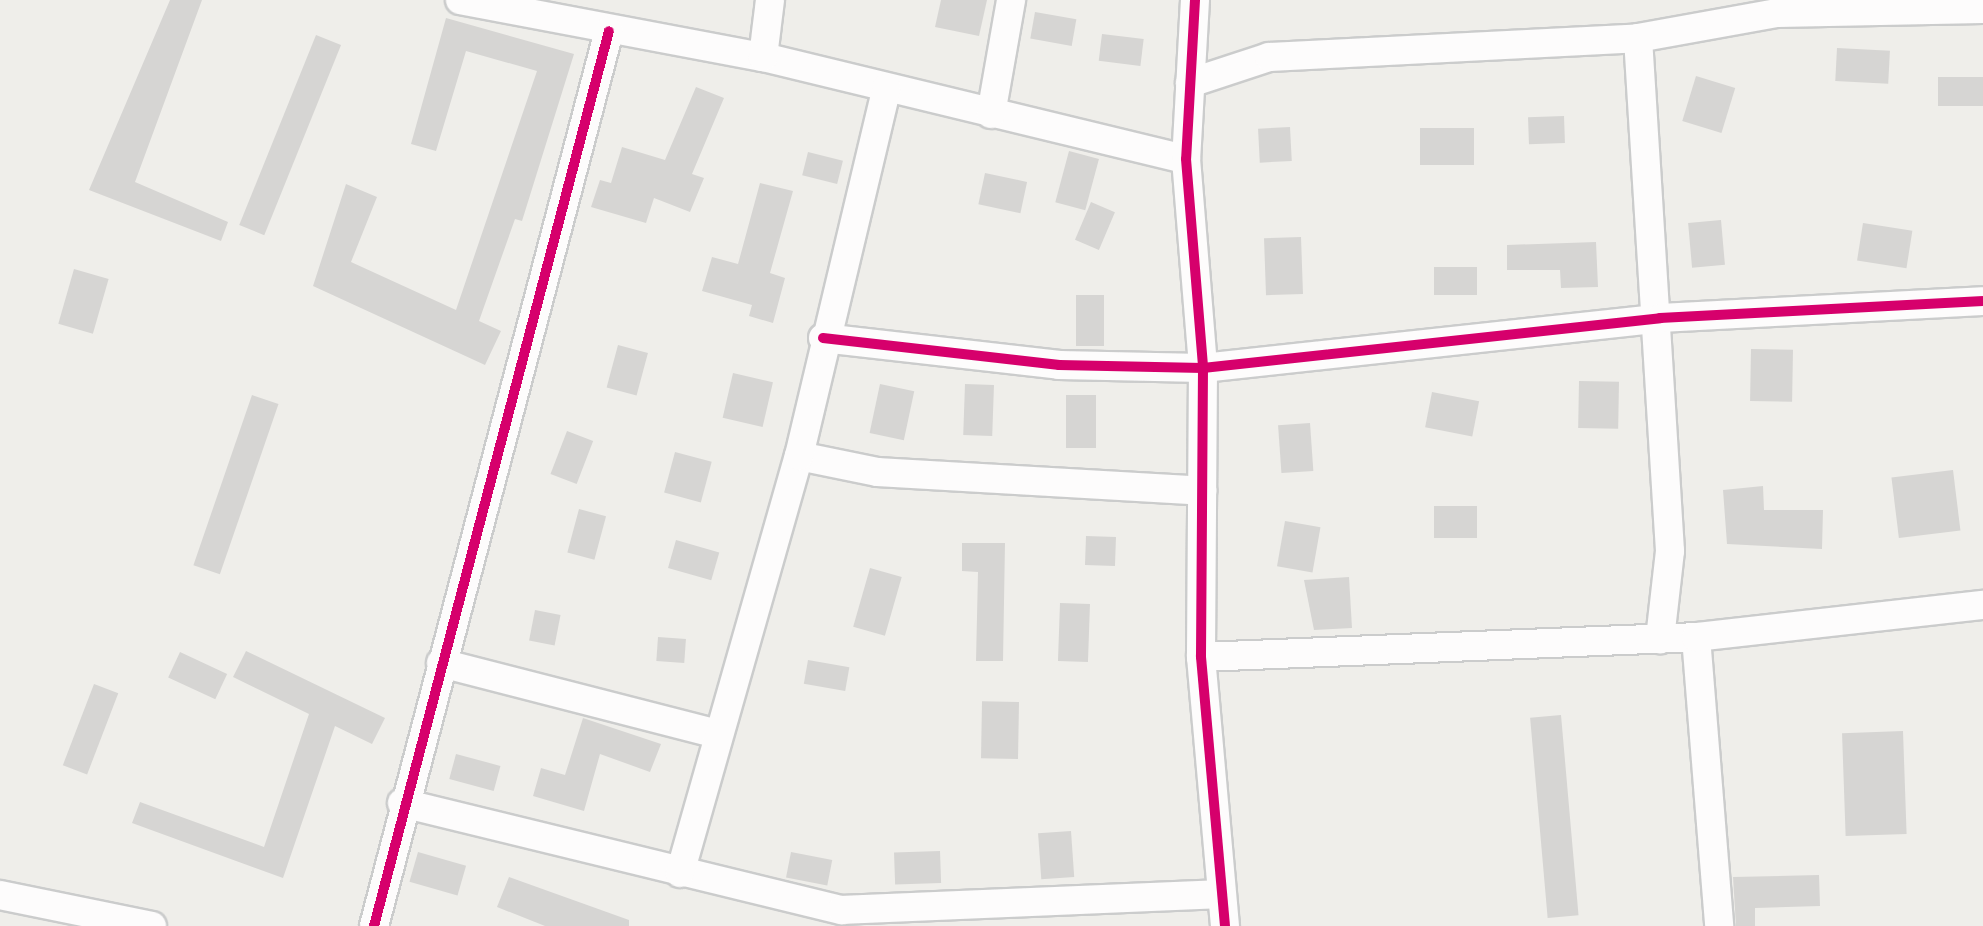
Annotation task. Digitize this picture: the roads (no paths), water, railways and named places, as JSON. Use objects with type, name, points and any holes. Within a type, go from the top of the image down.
[{"type":"street","points":[[460,0],[763,57],[1186,159]]},
{"type":"street","points":[[763,57],[770,0]]},
{"type":"street","points":[[991,114],[1011,0]]},
{"type":"street","points":[[1194,0],[1186,159],[1203,368],[1201,657],[1224,926]]},
{"type":"street","points":[[1190,82],[1269,56],[1638,38],[1777,6],[1983,9]]},
{"type":"street","points":[[374,926],[402,803],[609,31]]},
{"type":"street","points":[[1638,38],[1660,318],[1670,550],[1660,639]]},
{"type":"street","points":[[680,873],[798,456],[823,338],[887,88]]},
{"type":"street","points":[[823,338],[1059,365],[1203,368],[1660,318],[1983,301]]},
{"type":"street","points":[[798,456],[877,472],[1202,492]]},
{"type":"street","points":[[1201,657],[1696,637],[1983,605]]},
{"type":"street","points":[[1696,637],[1720,926]]},
{"type":"street","points":[[442,663],[717,734]]},
{"type":"street","points":[[402,803],[842,910],[1222,894]]},
{"type":"street","points":[[0,895],[152,926]]}]
